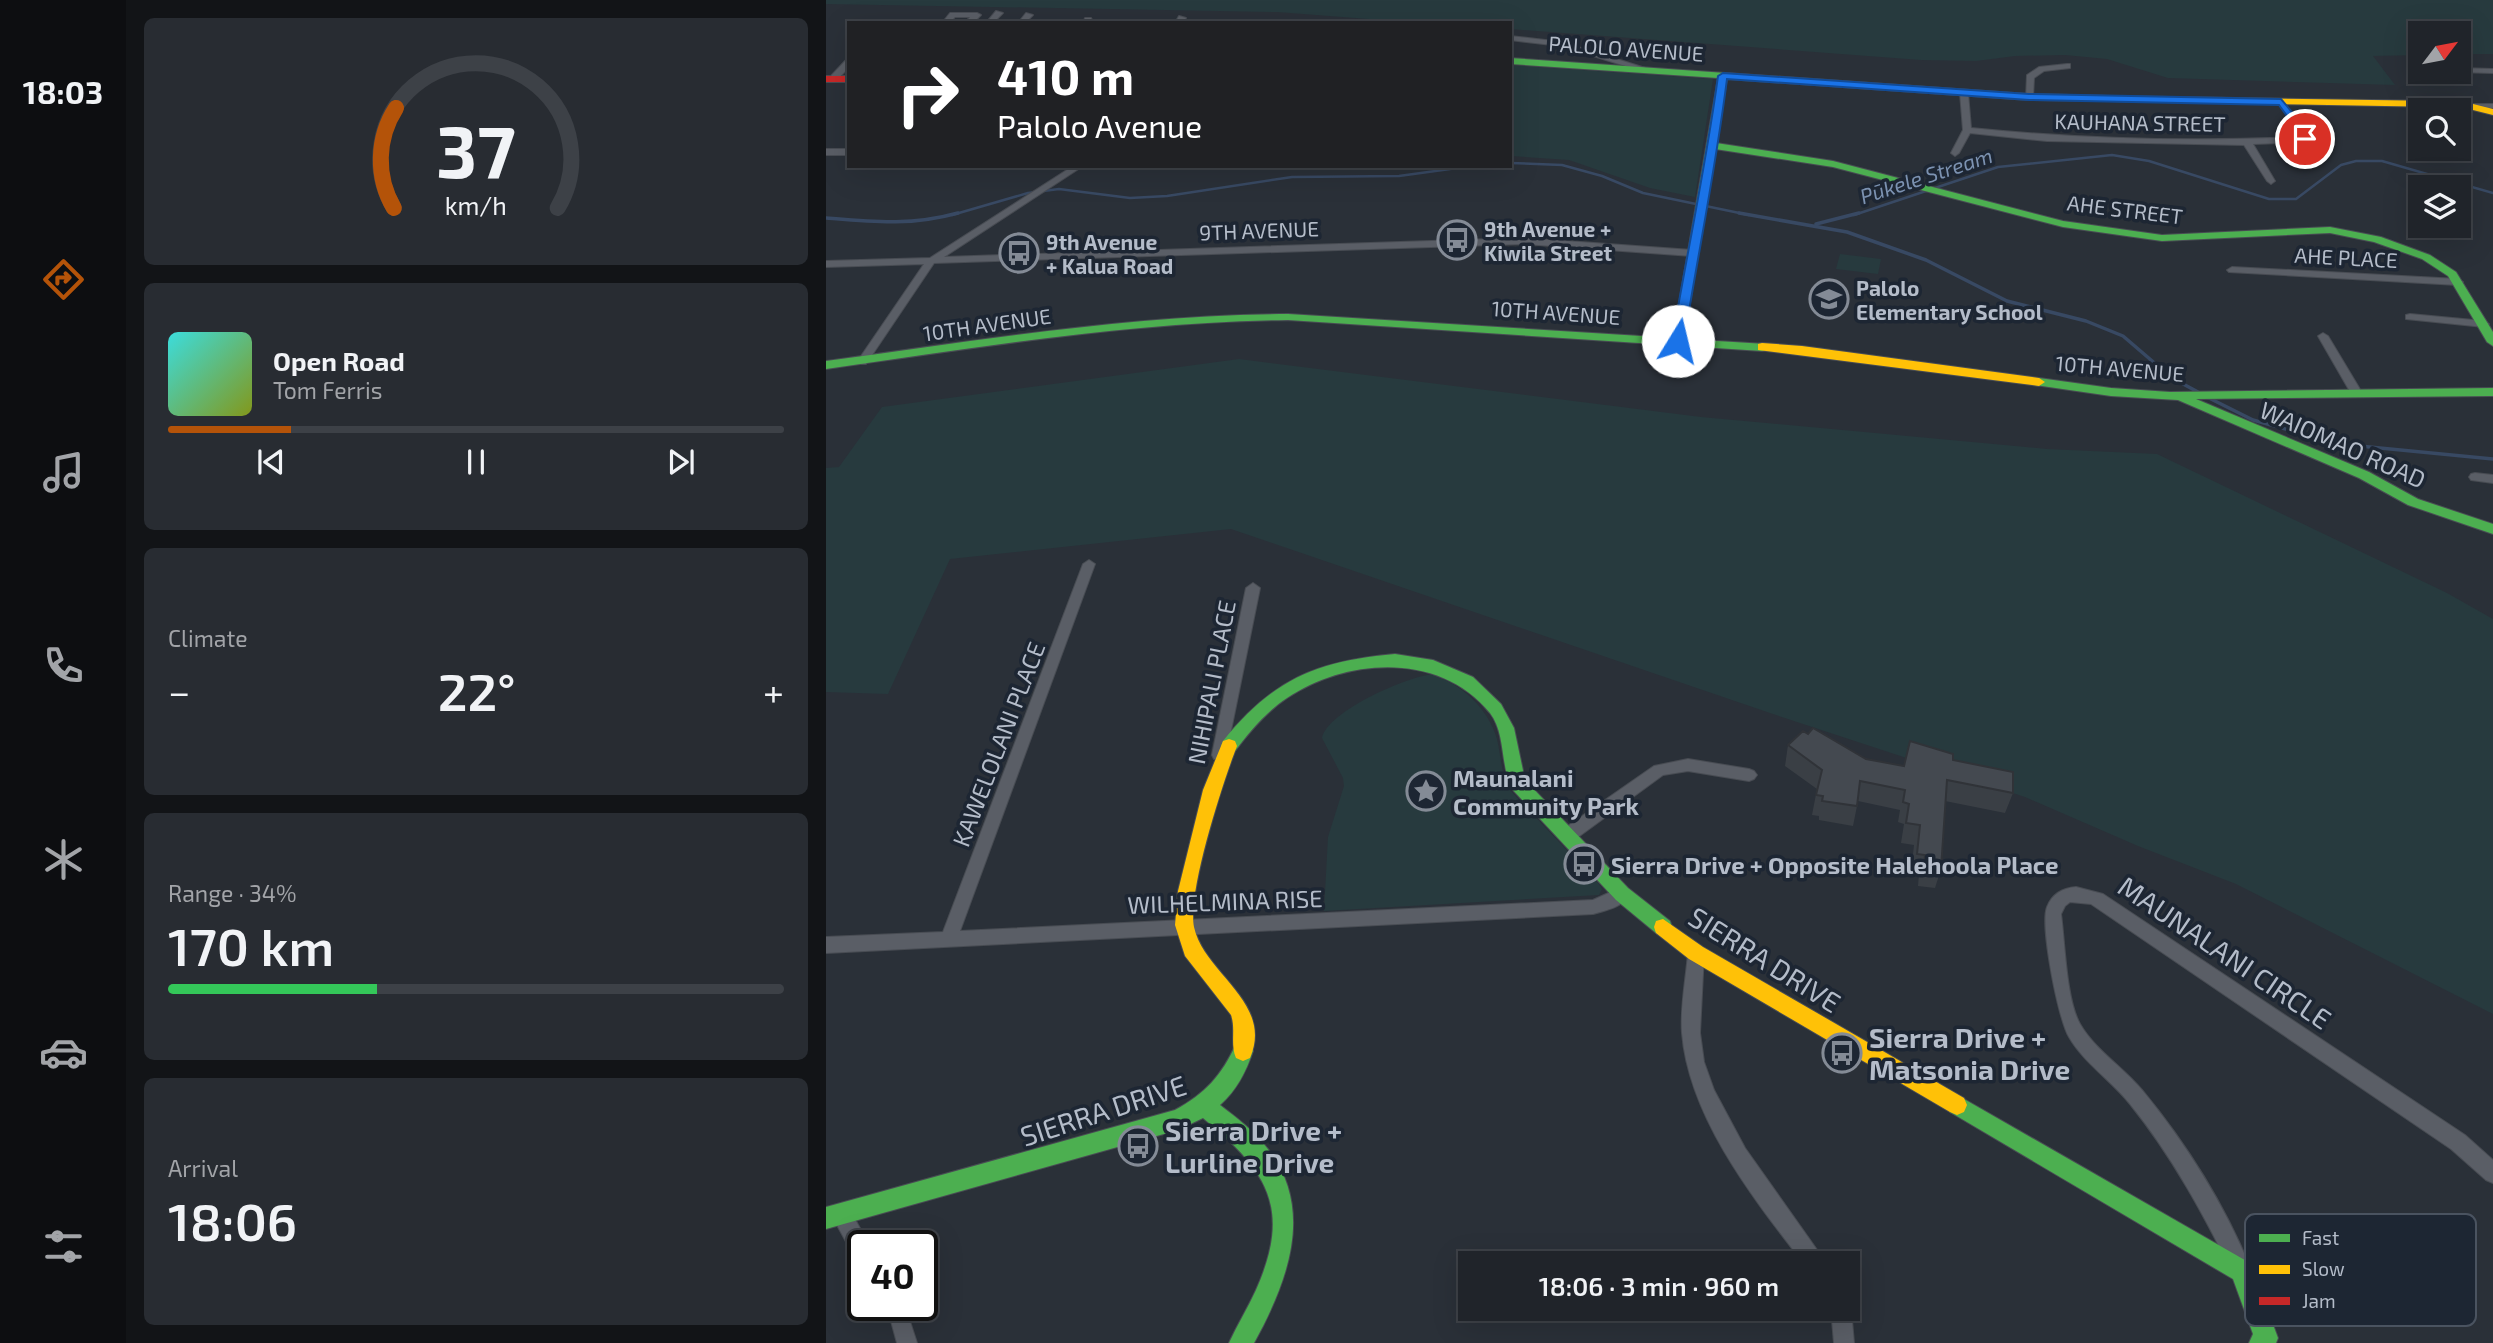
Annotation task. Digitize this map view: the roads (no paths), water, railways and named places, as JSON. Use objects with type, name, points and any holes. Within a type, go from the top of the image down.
[{"type":"street","points":[[991,21],[999,13]]},
{"type":"street","points":[[947,21],[953,16],[976,15],[970,21]]},
{"type":"street","points":[[1023,21],[1028,15]]},
{"type":"street","points":[[1512,38],[1562,44],[1651,71]]},
{"type":"street","name":"PALOLO AVENUE","points":[[1512,61],[2029,97],[2408,105]]},
{"type":"street","points":[[834,80],[847,64]]},
{"type":"street","points":[[2029,97],[2030,76],[2042,69],[2067,66]]},
{"type":"street","points":[[2471,70],[2493,71]]},
{"type":"street","points":[[1678,341],[1692,253],[1714,146],[1723,76]]},
{"type":"street","points":[[1955,153],[1967,130],[1964,93]]},
{"type":"street","name":"KAUHANA STREET","points":[[1967,130],[2047,138],[2247,142],[2305,139],[2305,133],[2281,102]]},
{"type":"street","points":[[2471,106],[2493,106]]},
{"type":"street","name":"PALOLO AVENUE","points":[[2471,106],[2493,112]]},
{"type":"street","points":[[2247,142],[2271,181]]},
{"type":"street","name":"AHE STREET","points":[[1714,146],[1833,164],[2063,224],[2162,238],[2330,230],[2377,239],[2426,257],[2452,274],[2493,342]]},
{"type":"street","points":[[826,152],[847,152]]},
{"type":"street","points":[[862,362],[930,261],[1076,168]]},
{"type":"street","name":"9TH AVENUE","points":[[826,264],[1523,241],[1692,253]]},
{"type":"street","name":"AHE PLACE","points":[[2232,270],[2458,282]]},
{"type":"street","name":"10TH AVENUE","points":[[826,365],[1143,323],[1219,316],[1288,317],[1802,350],[2111,391],[2177,396],[2493,392]]},
{"type":"street","points":[[2410,317],[2484,324]]},
{"type":"street","points":[[2323,336],[2347,373],[2356,393]]},
{"type":"street","name":"WAIOMAO ROAD","points":[[2177,396],[2364,475],[2413,502],[2493,529]]},
{"type":"street","points":[[2216,412],[2217,396]]},
{"type":"street","points":[[2475,477],[2493,479]]},
{"type":"street","name":"KAWELOLANI PLACE","points":[[948,940],[1089,564]]},
{"type":"street","name":"NIHIPALI PLACE","points":[[1213,785],[1253,588]]},
{"type":"street","name":"SIERRA DRIVE","points":[[833,1216],[1178,1119],[1205,1106],[1235,1073],[1244,1048],[1245,1025],[1237,1006],[1191,949],[1184,925],[1185,905],[1213,785],[1230,742],[1250,717],[1276,695],[1306,678],[1339,667],[1372,661],[1405,662],[1450,673],[1485,697],[1502,719],[1507,731],[1515,779],[1622,894],[1696,953],[2242,1271]]},
{"type":"street","points":[[1568,835],[1659,771],[1688,765],[1749,775]]},
{"type":"street","name":"MAUNALANI CIRCLE","points":[[2245,1280],[2213,1209],[2183,1161],[2120,1078],[2075,1032],[2067,1012],[2053,914],[2056,903],[2065,896],[2078,893],[2097,899],[2458,1142],[2493,1173]]},
{"type":"street","name":"WILHELMINA RISE","points":[[826,945],[1184,925],[1314,922],[1593,907],[1610,902],[1622,894]]},
{"type":"street","points":[[1696,953],[1691,1034],[1702,1088],[1735,1150],[1808,1251]]},
{"type":"street","points":[[1205,1106],[1265,1163],[1277,1186],[1283,1214],[1282,1250],[1278,1269],[1263,1306],[1241,1343]]},
{"type":"street","points":[[833,1216],[847,1233]]},
{"type":"street","points":[[901,1321],[908,1343]]},
{"type":"street","points":[[1842,1321],[1844,1343]]},
{"type":"waterway","name":"Pūkele Stream","points":[[1854,215],[1998,167],[2112,155],[2149,161],[2269,199],[2296,199],[2341,165],[2356,161],[2382,161],[2493,193]]},
{"type":"waterway","points":[[1512,163],[1562,165],[1602,176],[1643,193],[1741,213]]},
{"type":"waterway","points":[[952,215],[1028,193],[1059,189],[1130,198],[1167,196],[1292,177],[1399,176],[1457,168]]},
{"type":"waterway","points":[[826,218],[876,222],[908,221],[958,213]]},
{"type":"waterway","points":[[1741,213],[1847,232],[1926,260],[2007,301],[2086,321],[2123,336],[2172,378],[2198,392]]},
{"type":"waterway","points":[[1741,213],[1749,215]]},
{"type":"waterway","name":"Pūkele Stream","points":[[1816,224],[1859,213]]},
{"type":"waterway","points":[[2209,398],[2253,420],[2339,444],[2493,459]]},
{"type":"place","name":"9th Avenue + Kiwila Street","points":[[1457,240]]},
{"type":"place","name":"9th Avenue + Kalua Road","points":[[1019,253]]},
{"type":"place","name":"Palolo Elementary School","points":[[1829,299]]},
{"type":"place","name":"Maunalani Community Park","points":[[1426,791]]},
{"type":"place","name":"Sierra Drive + Opposite Halehoola Place","points":[[1584,864]]},
{"type":"place","name":"Sierra Drive + Matsonia Drive","points":[[1842,1053]]},
{"type":"place","name":"Sierra Drive + Lurline Drive","points":[[1138,1146]]}]
